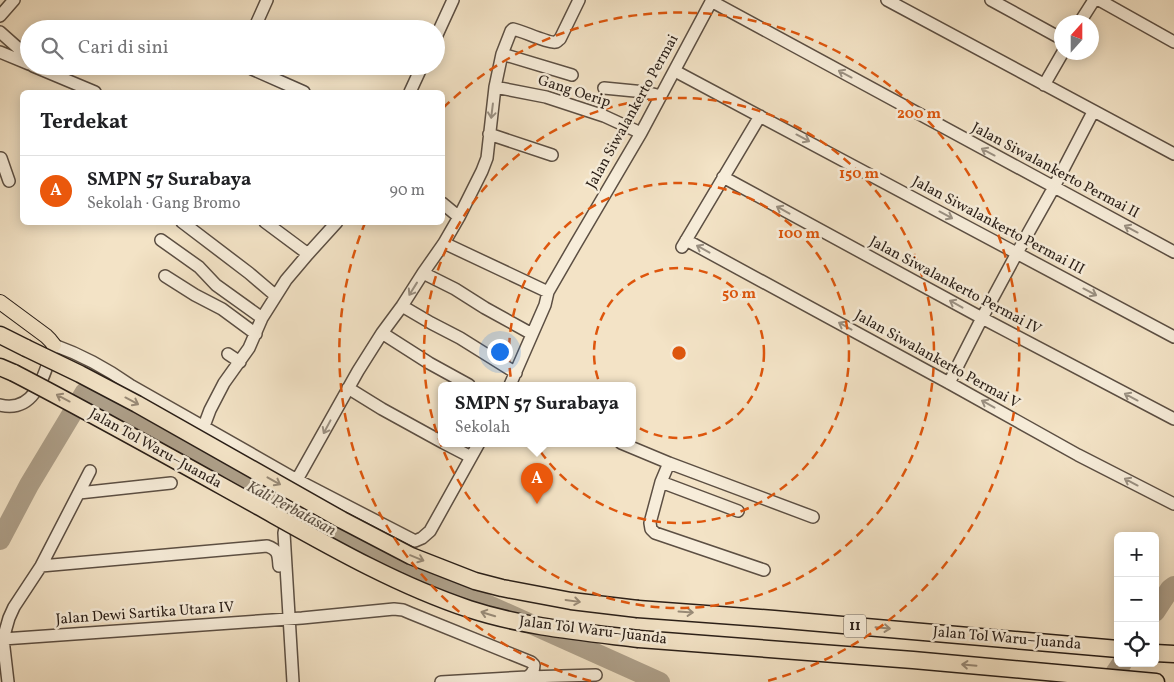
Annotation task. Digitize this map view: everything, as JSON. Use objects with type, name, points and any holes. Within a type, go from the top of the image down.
[{"type":"highway","name":"Jalan Tol Waru–Juanda","points":[[0,335],[137,404],[372,536],[412,556],[476,581],[571,601],[638,609],[1114,649]]},
{"type":"highway","name":"Jalan Tol Waru–Juanda","points":[[7,370],[101,419],[348,556],[402,582],[468,608],[506,620],[557,629],[640,639],[913,660],[1156,682]]},
{"type":"highway","points":[[1159,653],[1174,654]]},
{"type":"main road","points":[[0,302],[46,336],[54,345]]},
{"type":"street","points":[[0,16],[14,0]]},
{"type":"street","points":[[258,20],[267,0]]},
{"type":"street","points":[[444,20],[453,0]]},
{"type":"street","points":[[293,682],[284,533],[295,482],[348,388],[382,333],[444,243],[482,171],[487,158],[495,87],[502,54],[511,31],[513,29],[520,30],[550,42],[556,42],[560,39],[578,0]]},
{"type":"street","points":[[887,0],[1174,154]]},
{"type":"street","points":[[991,0],[1054,35]]},
{"type":"street","points":[[1084,15],[1094,0]]},
{"type":"street","points":[[1099,0],[1174,42]]},
{"type":"street","name":"Jalan Siwalankerto Permai","points":[[512,382],[548,292],[641,133],[711,1]]},
{"type":"street","name":"Jalan Siwalankerto Permai II","points":[[711,1],[1174,252]]},
{"type":"street","points":[[0,32],[20,51]]},
{"type":"street","points":[[0,52],[20,60]]},
{"type":"street","points":[[502,54],[572,75]]},
{"type":"street","points":[[1044,85],[1058,60]]},
{"type":"street","name":"Jalan Siwalankerto Permai III","points":[[675,71],[1174,337]]},
{"type":"street","points":[[54,75],[90,90]]},
{"type":"street","points":[[266,75],[299,90]]},
{"type":"street","points":[[411,90],[418,75]]},
{"type":"street","name":"Gang Oerip","points":[[495,87],[546,97],[604,116],[641,133]]},
{"type":"street","points":[[604,88],[644,92],[661,96]]},
{"type":"street","points":[[949,383],[1093,112]]},
{"type":"street","points":[[723,177],[760,116]]},
{"type":"street","points":[[490,134],[552,155]]},
{"type":"street","points":[[1,158],[9,182]]},
{"type":"street","name":"Jalan Siwalankerto Permai V","points":[[723,177],[684,244],[1174,504]]},
{"type":"street","name":"Jalan Siwalankerto Permai IV","points":[[723,177],[982,318],[1174,419]]},
{"type":"street","points":[[445,205],[459,217]]},
{"type":"street","points":[[186,225],[276,296]]},
{"type":"street","points":[[269,225],[308,254]]},
{"type":"street","points":[[204,426],[224,383],[249,348],[262,318],[286,280],[333,225]]},
{"type":"street","points":[[161,240],[199,267],[216,285],[262,318]]},
{"type":"street","points":[[444,243],[548,292]]},
{"type":"street","points":[[423,273],[455,289],[532,334]]},
{"type":"street","points":[[165,276],[222,309],[256,334]]},
{"type":"street","points":[[402,306],[460,338],[516,373]]},
{"type":"street","points":[[382,333],[429,363],[464,382]]},
{"type":"street","points":[[0,405],[14,407],[22,404],[34,395],[43,378],[54,345],[84,357],[108,370],[130,385],[204,426],[295,482],[415,541],[430,531],[477,447]]},
{"type":"street","points":[[228,354],[240,362]]},
{"type":"street","points":[[348,388],[438,439]]},
{"type":"street","points":[[452,447],[471,457]]},
{"type":"street","points":[[631,447],[813,518]]},
{"type":"street","points":[[669,463],[661,482],[650,523],[651,529],[764,570]]},
{"type":"street","points":[[8,682],[3,639],[9,618],[14,607],[41,566],[90,471]]},
{"type":"street","points":[[661,482],[738,511]]},
{"type":"street","points":[[79,493],[171,483]]},
{"type":"street","points":[[41,566],[267,546],[274,548],[277,553],[279,568],[286,578]]},
{"type":"street","name":"Jalan Dewi Sartika Utara IV","points":[[3,639],[394,609],[402,610],[531,662],[534,665],[534,669],[527,677]]},
{"type":"street","points":[[441,682],[596,675]]},
{"type":"waterway","name":"Kali Perbatasan","points":[[0,540],[29,485],[85,392],[282,506],[415,572],[660,682]]},
{"type":"waterway","name":"Kali Perbatasan","points":[[1159,606],[1174,586]]},
{"type":"waterway","name":"Kali Perbatasan","points":[[1109,682],[1119,667]]},
{"type":"place","name":"SMPN 57 Surabaya","points":[[537,504]]}]
